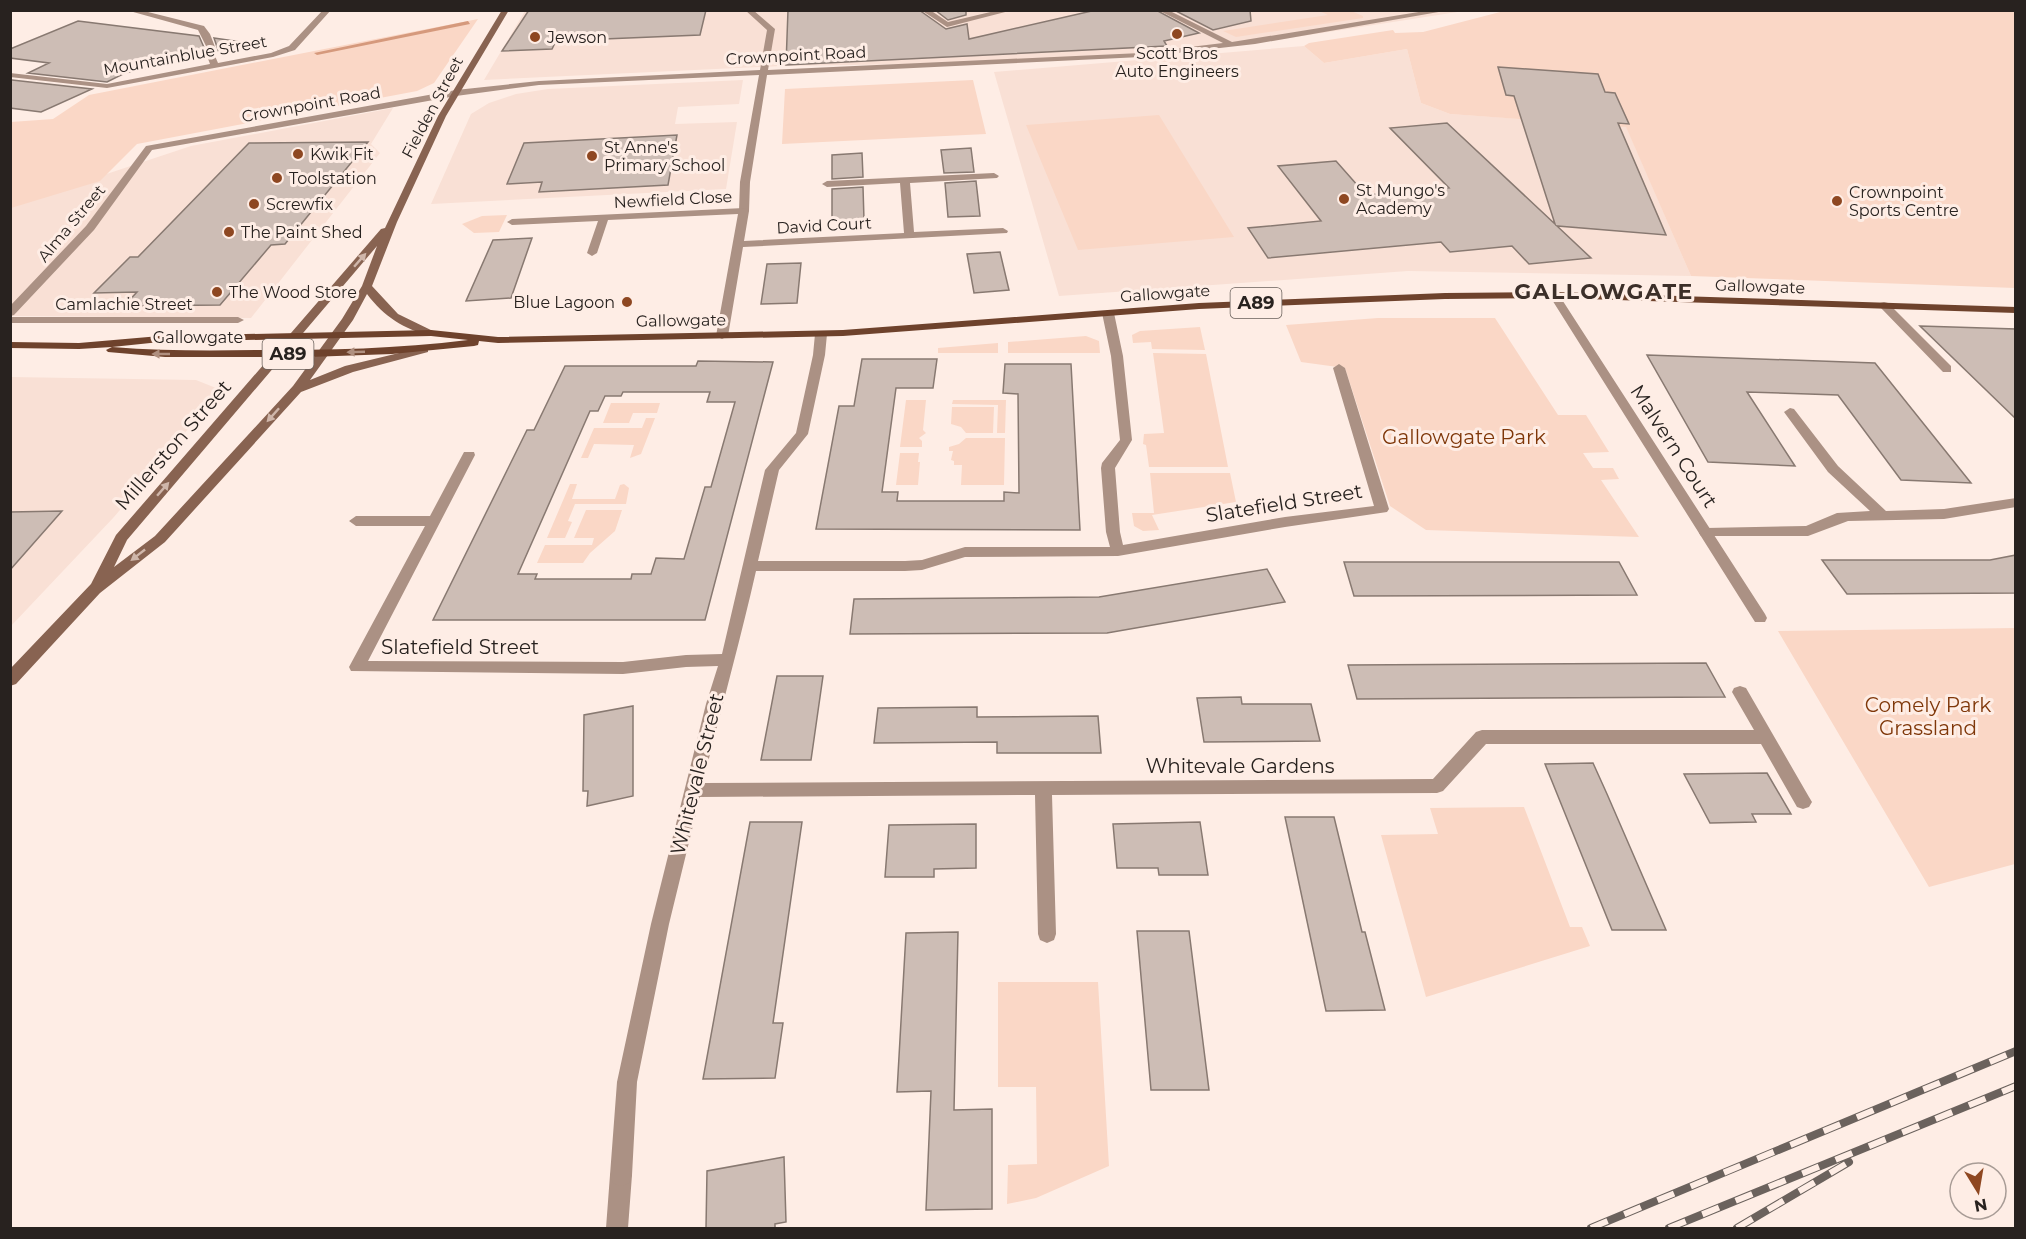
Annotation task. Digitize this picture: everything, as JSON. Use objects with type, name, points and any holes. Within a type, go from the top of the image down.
[{"type":"main road","name":"Fielden Street","points":[[323,353],[367,286],[392,222],[442,116],[506,10]]},
{"type":"main road","name":"Fielden Street","points":[[294,336],[392,222]]},
{"type":"main road","points":[[367,286],[385,312],[400,322],[431,333]]},
{"type":"main road","name":"Gallowgate","points":[[79,346],[147,354],[279,354],[424,350],[498,340],[821,334],[934,328],[1108,313],[1334,299],[1554,296],[2016,310]]},
{"type":"main road","name":"Gallowgate","points":[[10,345],[79,346],[160,339],[431,333],[498,340]]},
{"type":"main road","name":"Millerston Street","points":[[95,589],[121,538],[294,336]]},
{"type":"main road","name":"Millerston Street","points":[[297,389],[348,369],[424,350]]},
{"type":"main road","name":"Millerston Street","points":[[10,680],[95,589],[160,539],[297,389],[323,353]]},
{"type":"street","points":[[129,10],[201,28],[213,52],[211,56],[214,66]]},
{"type":"street","name":"Mountainblue Street","points":[[10,75],[107,86],[273,55],[292,48],[328,10]]},
{"type":"street","points":[[722,336],[739,244],[745,182],[771,29],[748,10]]},
{"type":"street","points":[[924,10],[947,25],[1010,10]]},
{"type":"street","points":[[1161,10],[1230,44]]},
{"type":"street","points":[[1374,10],[1395,20]]},
{"type":"street","name":"Crownpoint Road","points":[[149,148],[456,93],[539,83],[1141,55],[1395,20],[1447,10]]},
{"type":"street","name":"Alma Street","points":[[10,313],[90,228],[149,148]]},
{"type":"street","points":[[827,184],[994,176]]},
{"type":"street","points":[[905,180],[909,236]]},
{"type":"street","name":"Newfield Close","points":[[512,222],[744,211]]},
{"type":"street","name":"Newfield Close","points":[[592,253],[604,217]]},
{"type":"street","name":"David Court","points":[[739,244],[1004,231]]},
{"type":"street","name":"Malvern Court","points":[[1554,296],[1760,618]]},
{"type":"street","points":[[1884,305],[1947,369]]},
{"type":"street","points":[[1108,313],[1117,356],[1126,440],[1109,463],[1108,468],[1113,532],[1118,550]]},
{"type":"street","name":"Camlachie Street","points":[[10,320],[238,320]]},
{"type":"street","name":"Whitevale Street","points":[[617,1228],[627,1082],[692,790],[728,660],[774,466],[802,434],[819,355],[821,334]]},
{"type":"street","name":"Slatefield Street","points":[[751,566],[913,566],[965,552],[1079,553],[1118,550],[1285,522],[1382,509],[1339,368]]},
{"type":"street","points":[[1790,412],[1833,469],[1882,515]]},
{"type":"street","name":"Slatefield Street","points":[[469,455],[357,667],[623,668],[686,661],[728,660]]},
{"type":"street","points":[[1706,533],[1808,531],[1837,518],[1944,514],[2016,502]]},
{"type":"street","points":[[356,521],[433,521]]},
{"type":"street","points":[[1740,692],[1803,802]]},
{"type":"street","name":"Whitevale Gardens","points":[[692,790],[1437,786],[1482,737],[1766,737]]},
{"type":"street","points":[[1043,788],[1047,934]]},
{"type":"shaded area","points":[[525,11],[1464,11],[1257,43],[1141,55],[982,63],[781,66],[484,80]]},
{"type":"shaded area","name":"St Mungo's Academy","points":[[1304,46],[1324,63],[1407,49],[1421,103],[1450,114],[1626,126],[1691,276],[1408,271],[1059,296],[994,72]]},
{"type":"shaded area","name":"St Anne's Primary School","points":[[743,80],[739,104],[678,107],[675,124],[737,122],[726,189],[431,204],[471,114],[489,103],[516,94],[548,89]]},
{"type":"shaded area","points":[[393,108],[371,144],[380,153],[251,318],[11,316],[10,206],[191,146]]},
{"type":"shaded area","points":[[11,377],[196,380],[221,390],[114,517],[11,626]]},
{"type":"green space","points":[[1319,11],[1351,11],[1363,18],[1236,37],[1223,31],[1328,15]]},
{"type":"green space","name":"Crownpoint Sports Centre","points":[[1504,11],[2015,11],[2015,288],[1691,276],[1626,127],[1450,114],[1421,103],[1407,49],[1324,63],[1304,46],[1309,43],[1393,30],[1395,33],[1423,32]]},
{"type":"green space","points":[[478,19],[434,83],[417,91],[137,144],[100,181],[11,208],[11,122],[53,119],[89,95]]},
{"type":"green space","points":[[973,80],[986,134],[782,144],[785,89]]},
{"type":"green space","points":[[1159,115],[1234,237],[1078,250],[1026,125]]},
{"type":"green space","points":[[507,215],[499,232],[474,233],[462,224],[482,216]]},
{"type":"green space","name":"Gallowgate Park","points":[[1378,318],[1495,318],[1558,415],[1586,415],[1609,452],[1583,453],[1593,468],[1613,468],[1619,479],[1601,480],[1639,537],[1426,530],[1390,506],[1345,368],[1301,362],[1286,325]]},
{"type":"green space","points":[[1200,327],[1205,350],[1152,349],[1151,342],[1133,343],[1132,335],[1140,331]]},
{"type":"green space","points":[[1086,336],[1099,341],[1100,353],[1008,353],[1008,342]]},
{"type":"green space","points":[[998,343],[998,353],[938,353],[938,348]]},
{"type":"green space","points":[[1153,353],[1206,354],[1228,467],[1149,467],[1146,445],[1143,444],[1144,434],[1164,433]]},
{"type":"green space","points":[[906,400],[926,400],[923,430],[926,433],[919,438],[922,441],[922,447],[900,447]]},
{"type":"green space","points":[[953,400],[1006,400],[1005,433],[997,433],[998,405],[952,404]]},
{"type":"green space","points":[[611,403],[660,403],[657,413],[633,413],[629,423],[603,423]]},
{"type":"green space","points":[[952,407],[994,407],[993,433],[966,433],[961,427],[951,424]]},
{"type":"green space","points":[[646,418],[655,418],[641,454],[630,458],[634,445],[594,444],[588,458],[581,458],[594,428],[642,428]]},
{"type":"green space","points":[[966,438],[1005,438],[1004,485],[961,485],[962,465],[954,465],[954,461],[951,460],[953,451],[949,451],[949,447],[959,444]]},
{"type":"green space","points":[[900,453],[919,453],[918,485],[896,485]]},
{"type":"green space","points":[[1150,473],[1230,473],[1236,502],[1152,515],[1159,530],[1143,531],[1134,526],[1132,513],[1154,513]]},
{"type":"green space","points":[[570,484],[577,484],[572,499],[615,499],[620,485],[624,484],[629,488],[626,504],[575,504],[568,521],[572,522],[565,538],[547,538]]},
{"type":"green space","points":[[586,510],[622,510],[615,531],[590,553],[583,563],[537,563],[545,545],[592,545],[594,538],[574,538]]},
{"type":"green space","name":"Comely Park Grassland","points":[[2015,628],[2015,864],[1929,887],[1778,631]]},
{"type":"green space","points":[[1524,807],[1570,927],[1582,927],[1590,946],[1426,997],[1381,835],[1438,834],[1430,808]]},
{"type":"green space","points":[[998,982],[1098,982],[1109,1166],[1036,1198],[1007,1204],[1008,1165],[1037,1164],[1036,1087],[998,1087]]},
{"type":"building","points":[[529,10],[706,10],[700,35],[556,41],[552,49],[502,51]]},
{"type":"building","points":[[788,10],[919,10],[946,29],[967,24],[969,39],[1096,10],[1156,10],[1199,33],[1164,41],[1167,46],[786,65]]},
{"type":"building","points":[[935,10],[966,10],[966,15],[948,20]]},
{"type":"building","points":[[1174,10],[1250,10],[1251,21],[1213,30]]},
{"type":"building","points":[[78,21],[199,36],[206,52],[205,56],[125,73],[107,82],[28,73],[49,63],[10,58],[10,49]]},
{"type":"building","points":[[214,38],[248,43],[248,47],[219,53]]},
{"type":"building","points":[[1498,67],[1598,74],[1605,92],[1615,93],[1629,124],[1618,123],[1666,235],[1557,226],[1591,258],[1529,264],[1512,246],[1450,252],[1441,242],[1268,258],[1248,228],[1321,221],[1278,166],[1336,161],[1366,195],[1449,188],[1390,128],[1447,123],[1555,224],[1514,96],[1506,95]]},
{"type":"building","points":[[10,80],[92,89],[41,112],[10,108]]},
{"type":"building","points":[[677,135],[668,185],[539,192],[542,182],[507,184],[524,143]]},
{"type":"building","points":[[368,142],[285,244],[271,245],[220,305],[124,306],[137,292],[94,293],[130,257],[138,257],[249,143]]},
{"type":"building","points":[[971,148],[974,172],[944,173],[941,150]]},
{"type":"building","points":[[862,153],[863,177],[832,179],[832,155]]},
{"type":"building","points":[[976,181],[980,216],[948,217],[945,183]]},
{"type":"building","points":[[863,187],[864,220],[832,222],[832,189]]},
{"type":"building","points":[[532,238],[511,298],[466,301],[493,240]]},
{"type":"building","points":[[1000,252],[1009,290],[974,293],[967,254]]},
{"type":"building","points":[[801,263],[797,303],[761,304],[767,264]]},
{"type":"building","points":[[1920,326],[2016,329],[2016,419]]},
{"type":"building","points":[[1647,355],[1875,363],[1971,483],[1901,480],[1838,395],[1747,392],[1795,466],[1708,462]]},
{"type":"building","points":[[862,359],[937,359],[933,388],[896,388],[882,492],[898,492],[897,501],[1004,501],[1004,492],[1019,493],[1018,394],[1003,393],[1005,364],[1071,364],[1080,530],[816,529],[839,406],[854,406]]},
{"type":"building","points":[[698,361],[773,362],[705,620],[433,620],[527,430],[534,430],[565,366],[696,366]],"holes":[[[623,392],[710,392],[707,402],[735,402],[711,487],[705,487],[684,559],[656,558],[651,574],[632,574],[631,579],[535,579],[537,574],[518,574],[590,411],[598,411],[605,396],[621,396]]]},
{"type":"building","points":[[62,511],[10,570],[10,512]]},
{"type":"building","points":[[2016,555],[2016,593],[1847,594],[1822,560],[1990,560]]},
{"type":"building","points":[[1344,562],[1619,562],[1637,595],[1354,596]]},
{"type":"building","points":[[1267,569],[1285,602],[1107,633],[850,634],[854,599],[1099,597]]},
{"type":"building","points":[[1706,663],[1725,697],[1357,699],[1348,665]]},
{"type":"building","points":[[777,676],[823,676],[811,760],[761,760]]},
{"type":"building","points":[[1241,697],[1242,704],[1311,704],[1320,741],[1204,742],[1197,698]]},
{"type":"building","points":[[633,706],[633,796],[587,806],[588,791],[583,791],[584,715]]},
{"type":"building","points":[[977,707],[977,717],[1098,716],[1101,753],[997,753],[997,742],[874,743],[878,708]]},
{"type":"building","points":[[1593,763],[1666,930],[1612,930],[1545,764]]},
{"type":"building","points":[[1767,773],[1791,814],[1752,814],[1756,822],[1710,823],[1684,774]]},
{"type":"building","points":[[1285,817],[1334,817],[1362,932],[1365,932],[1385,1010],[1326,1011]]},
{"type":"building","points":[[750,822],[802,822],[773,1023],[783,1023],[775,1078],[703,1079]]},
{"type":"building","points":[[1200,822],[1208,875],[1159,875],[1158,868],[1117,868],[1113,824]]},
{"type":"building","points":[[976,824],[976,868],[934,869],[934,877],[885,877],[889,825]]},
{"type":"building","points":[[1137,931],[1189,931],[1209,1090],[1151,1090]]},
{"type":"building","points":[[958,932],[954,1110],[992,1109],[992,1209],[926,1210],[931,1091],[897,1092],[906,933]]},
{"type":"building","points":[[784,1157],[786,1222],[775,1224],[775,1228],[706,1228],[707,1171]]},
{"type":"waterway","points":[[317,53],[468,23]]},
{"type":"railway","points":[[1591,1228],[2016,1051]]},
{"type":"railway","points":[[1669,1228],[2016,1086]]},
{"type":"railway","points":[[1737,1228],[1849,1162]]},
{"type":"place","name":"Scott Bros Auto Engineers","points":[[1177,34]]},
{"type":"place","name":"Jewson","points":[[535,37]]},
{"type":"place","name":"Kwik Fit","points":[[298,154]]},
{"type":"place","name":"St Anne's Primary School","points":[[592,156]]},
{"type":"place","name":"Toolstation","points":[[277,178]]},
{"type":"place","name":"St Mungo's Academy","points":[[1344,199]]},
{"type":"place","name":"Crownpoint Sports Centre","points":[[1837,201]]},
{"type":"place","name":"Screwfix","points":[[254,204]]},
{"type":"place","name":"The Paint Shed","points":[[229,232]]},
{"type":"place","name":"The Wood Store","points":[[217,292]]},
{"type":"place","name":"Blue Lagoon","points":[[627,302]]},
{"type":"district","name":"GALLOWGATE","points":[[1604,291]]}]
